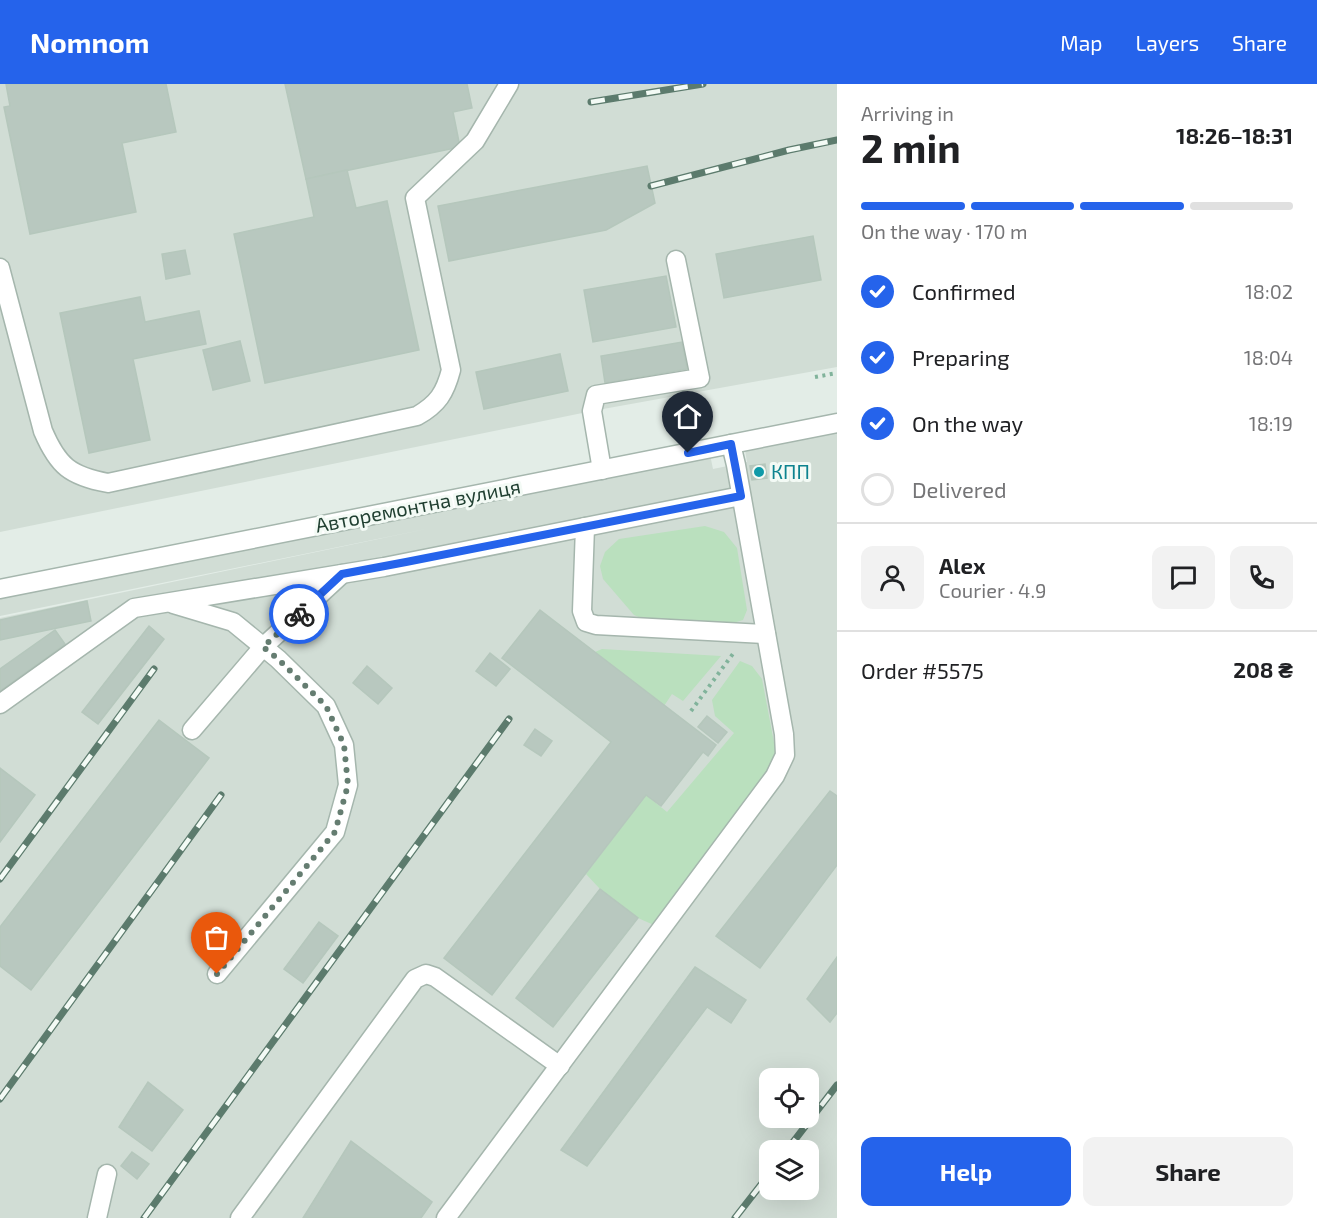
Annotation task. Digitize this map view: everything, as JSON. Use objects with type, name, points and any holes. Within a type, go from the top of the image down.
[{"type":"street","points":[[0,268],[6,314],[43,431],[52,451],[66,468],[86,479],[108,483],[417,416],[430,409],[440,398],[451,370],[415,198],[475,141],[509,84]]},
{"type":"street","points":[[602,470],[592,411],[596,396],[700,378],[676,260]]},
{"type":"street","name":"Авторемонтна вулиця","points":[[0,590],[837,423]]},
{"type":"street","points":[[446,1218],[776,776],[785,755],[784,734],[757,634],[741,496],[731,444]]},
{"type":"street","points":[[0,704],[134,608],[384,567],[741,496]]},
{"type":"street","points":[[585,527],[582,611],[586,622],[596,625],[757,634]]},
{"type":"street","points":[[192,730],[263,647],[342,574]]},
{"type":"street","points":[[168,602],[233,622],[278,659],[326,706],[344,745],[348,785],[335,832],[217,974]]},
{"type":"street","points":[[240,1218],[415,979],[426,974],[435,977],[560,1066]]},
{"type":"street","points":[[97,1218],[107,1174]]},
{"type":"path","points":[[815,377],[837,373]]},
{"type":"path","points":[[691,711],[757,634]]},
{"type":"shaded area","points":[[0,84],[837,84],[837,367],[592,411],[0,532]]},
{"type":"shaded area","points":[[837,416],[837,1218],[0,1218],[0,618],[431,528],[0,616],[0,585],[707,440],[713,469],[747,462],[744,444]]},
{"type":"green space","points":[[705,526],[724,532],[737,548],[747,610],[743,620],[730,624],[648,621],[634,615],[603,579],[600,566],[605,552],[619,539]]},
{"type":"green space","points":[[602,649],[721,656],[683,701],[672,694],[664,706],[595,652]]},
{"type":"green space","points":[[740,661],[752,666],[762,679],[776,753],[763,786],[656,926],[638,918],[600,889],[586,874],[646,795],[667,812],[734,733],[715,716],[712,700]]},
{"type":"building","points":[[6,84],[166,84],[176,132],[122,143],[136,212],[30,234],[4,107],[10,106]]},
{"type":"building","points":[[285,84],[467,84],[472,108],[453,112],[460,147],[306,179]]},
{"type":"building","points":[[647,166],[655,203],[606,230],[449,261],[438,206]]},
{"type":"building","points":[[347,170],[356,208],[387,201],[419,350],[265,383],[234,234],[314,217],[306,179]]},
{"type":"building","points":[[813,236],[821,280],[724,298],[716,254]]},
{"type":"building","points":[[185,250],[190,274],[166,279],[162,254]]},
{"type":"building","points":[[666,276],[676,327],[593,342],[584,290]]},
{"type":"building","points":[[140,297],[145,322],[199,311],[206,344],[133,359],[150,440],[89,453],[60,313]]},
{"type":"building","points":[[240,341],[250,381],[213,390],[203,350]]},
{"type":"building","points":[[682,342],[687,369],[605,383],[601,356]]},
{"type":"building","points":[[560,354],[568,391],[484,409],[476,372]]},
{"type":"building","name":"КПП","points":[[765,464],[767,478],[752,480],[750,466]]},
{"type":"building","points":[[87,601],[91,621],[0,640],[0,620]]},
{"type":"building","points":[[540,610],[716,745],[708,756],[703,752],[661,806],[646,795],[492,995],[444,958],[611,742],[502,658]]},
{"type":"building","points":[[149,626],[164,639],[98,724],[82,712]]},
{"type":"building","points":[[55,630],[65,644],[0,691],[0,669]]},
{"type":"building","points":[[490,653],[510,669],[496,686],[476,671]]},
{"type":"building","points":[[367,666],[392,688],[378,704],[353,683]]},
{"type":"building","points":[[707,716],[727,732],[718,743],[698,727]]},
{"type":"building","points":[[159,720],[209,758],[31,990],[0,966],[0,927]]},
{"type":"building","points":[[535,729],[552,741],[541,756],[524,745]]},
{"type":"building","points":[[0,768],[35,795],[0,842]]},
{"type":"building","points":[[830,791],[837,796],[837,865],[760,968],[716,936]]},
{"type":"building","points":[[600,889],[638,918],[553,1027],[516,998]]},
{"type":"building","points":[[319,922],[338,936],[303,983],[284,969]]},
{"type":"building","points":[[837,957],[837,1013],[830,1022],[807,999]]},
{"type":"building","points":[[695,967],[746,1000],[731,1023],[707,1007],[587,1166],[561,1150]]},
{"type":"building","points":[[148,1082],[183,1110],[152,1151],[119,1127]]},
{"type":"building","points":[[351,1141],[432,1202],[421,1218],[303,1218]]},
{"type":"building","points":[[132,1152],[149,1164],[137,1179],[121,1166]]},
{"type":"railway","points":[[591,102],[703,84]]},
{"type":"railway","points":[[651,186],[789,150],[837,140]]},
{"type":"railway","points":[[0,879],[154,669]]},
{"type":"railway","points":[[144,1218],[509,719]]},
{"type":"railway","points":[[0,1099],[221,795]]},
{"type":"railway","points":[[795,1140],[837,1085]]},
{"type":"railway","points":[[735,1218],[759,1187]]},
{"type":"way so far","points":[[217,974],[335,832],[348,785],[344,745],[326,706],[263,647],[299,614]]},
{"type":"place","name":"КПП","points":[[759,472]]},
{"type":"route","points":[[299,614],[342,574],[741,496],[731,444],[688,453]]}]
